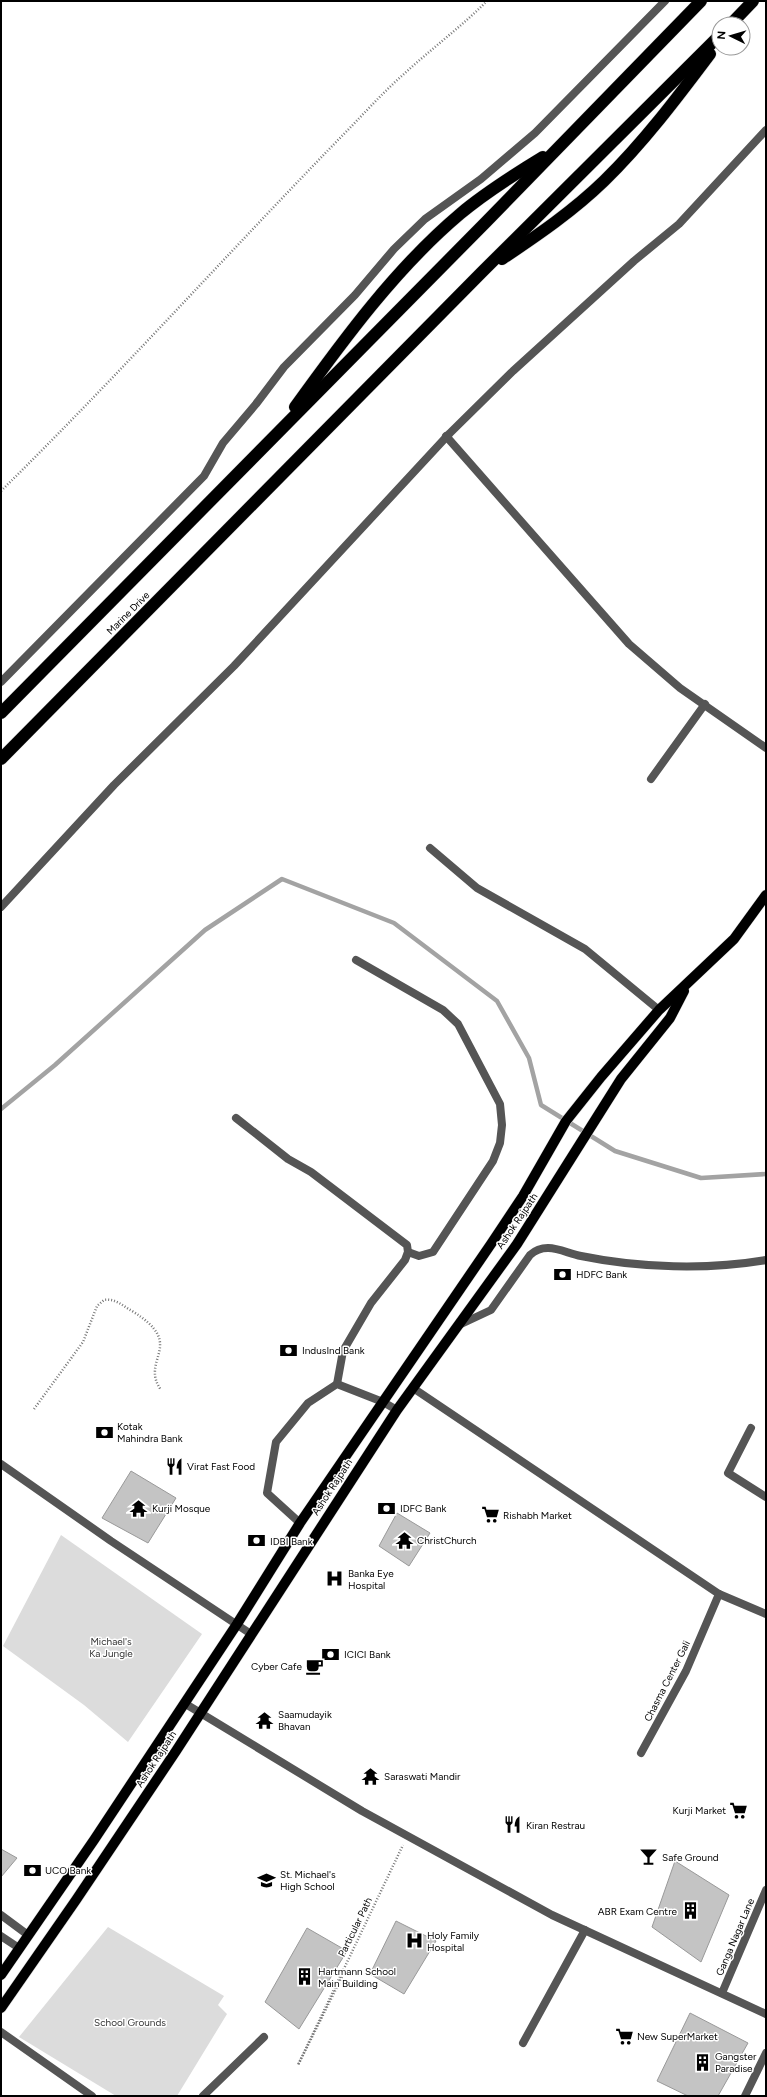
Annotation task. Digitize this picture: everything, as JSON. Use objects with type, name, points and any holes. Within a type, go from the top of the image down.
[{"type":"highway","points":[[273,438],[701,1]]},
{"type":"highway","points":[[739,16],[753,1]]},
{"type":"highway","points":[[482,272],[711,44]]},
{"type":"highway","points":[[482,272],[545,231],[604,180],[651,129],[711,52]]},
{"type":"highway","points":[[273,438],[330,359],[373,304],[419,253],[466,209],[508,178],[559,147]]},
{"type":"highway","name":"Marine Drive","points":[[1,759],[482,272]]},
{"type":"highway","name":"Marine Drive","points":[[1,713],[273,438]]},
{"type":"main road","name":"Ashok Rajpath","points":[[1,1975],[94,1840],[237,1624],[300,1523],[406,1370],[523,1196],[566,1121],[601,1077],[659,1010],[734,940],[766,894]]},
{"type":"main road","name":"Ashok Rajpath","points":[[1,2008],[76,1900],[200,1713],[397,1410],[517,1244],[622,1079],[670,1018],[688,984]]},
{"type":"main road","points":[[406,1370],[416,1384]]},
{"type":"main road","points":[[355,1444],[369,1452]]},
{"type":"street","points":[[1,682],[204,476],[223,443],[256,404],[284,367],[355,295],[394,249],[425,218],[481,180],[535,133],[665,1]]},
{"type":"street","points":[[1,907],[114,785],[234,666],[446,436],[524,360],[634,261],[679,224],[766,130]]},
{"type":"street","points":[[446,436],[629,644],[680,688],[766,748]]},
{"type":"street","points":[[651,779],[705,704]]},
{"type":"street","points":[[430,848],[477,888],[585,949],[659,1010]]},
{"type":"street","points":[[356,960],[443,1010],[458,1024],[500,1104],[502,1125],[500,1143],[493,1161],[433,1252],[419,1256],[408,1252]]},
{"type":"street","points":[[236,1118],[288,1159],[311,1172],[407,1245],[408,1252],[405,1260],[371,1303],[343,1351],[337,1384],[308,1403],[276,1442],[266,1493],[300,1523]]},
{"type":"street","points":[[458,1325],[491,1310],[530,1255],[538,1248],[551,1248],[608,1261],[687,1266],[749,1263],[766,1260]]},
{"type":"street","points":[[337,1384],[383,1402],[397,1410]]},
{"type":"street","points":[[416,1384],[719,1594],[766,1614]]},
{"type":"street","points":[[751,1428],[728,1473],[766,1497]]},
{"type":"street","points":[[1,1464],[111,1541],[251,1634]]},
{"type":"street","name":"Chasma Center Gali","points":[[641,1753],[686,1671],[719,1594]]},
{"type":"street","points":[[184,1703],[362,1811],[552,1915],[722,1992],[766,2014]]},
{"type":"street","name":"Ganga Nagar Lane","points":[[722,1992],[766,1890]]},
{"type":"street","points":[[1,1915],[28,1935]]},
{"type":"street","points":[[523,2043],[585,1930]]},
{"type":"street","points":[[1,1936],[19,1948]]},
{"type":"street","points":[[1,2032],[92,2096]]},
{"type":"street","points":[[203,2096],[264,2037]]},
{"type":"street","points":[[745,2096],[766,2054]]},
{"type":"path","points":[[1,491],[72,421],[137,350],[403,74],[462,26],[487,1]]},
{"type":"path","points":[[34,1410],[83,1342],[97,1306],[104,1300],[114,1301],[138,1315],[156,1331],[161,1342],[155,1376],[157,1384],[161,1390]]},
{"type":"path","name":"Particular Path","points":[[342,1977],[298,2065],[408,1836]]},
{"type":"green space","name":"Michael's Ka Jungle","points":[[61,1535],[202,1634],[128,1742],[84,1705],[3,1646]]},
{"type":"green space","name":"School Grounds","points":[[108,1927],[224,1996],[218,2005],[227,2014],[177,2096],[116,2096],[19,2037]]},
{"type":"building","name":"Kurji Mosque","points":[[131,1471],[176,1498],[148,1543],[102,1518]]},
{"type":"building","name":"ChristChurch","points":[[397,1513],[430,1533],[409,1566],[379,1546]]},
{"type":"building","points":[[1,1849],[17,1858],[1,1877]]},
{"type":"building","name":"ABR Exam Centre","points":[[675,1861],[729,1895],[701,1962],[652,1927]]},
{"type":"building","points":[[396,1921],[436,1941],[404,1994],[370,1974]]},
{"type":"building","name":"Hartmann School Main Building","points":[[307,1928],[347,1951],[299,2029],[265,2002]]},
{"type":"building","name":"Gangster Paradise","points":[[690,2013],[748,2043],[718,2096],[688,2096],[657,2081]]},
{"type":"waterway","points":[[1,1109],[55,1065],[205,930],[282,879],[394,923],[497,1001],[529,1058],[541,1105],[615,1151],[701,1178],[766,1174]]},
{"type":"place","name":"HDFC Bank","points":[[563,1274]]},
{"type":"place","name":"IndusInd Bank","points":[[289,1350]]},
{"type":"place","name":"Kotak Mahindra Bank","points":[[104,1432]]},
{"type":"place","name":"Virat Fast Food","points":[[174,1466]]},
{"type":"place","name":"Kurji Mosque","points":[[139,1508]]},
{"type":"place","name":"IDFC Bank","points":[[387,1508]]},
{"type":"place","name":"Rishabh Market","points":[[490,1515]]},
{"type":"place","name":"ChristChurch","points":[[404,1540]]},
{"type":"place","name":"IDBI Bank","points":[[257,1541]]},
{"type":"place","name":"Banka Eye Hospital","points":[[335,1579]]},
{"type":"place","name":"ICICI Bank","points":[[331,1654]]},
{"type":"place","name":"Cyber Cafe","points":[[315,1666]]},
{"type":"place","name":"Saamudayik Bhavan","points":[[265,1720]]},
{"type":"place","name":"Saraswati Mandir","points":[[371,1776]]},
{"type":"place","name":"Kurji Market","points":[[739,1810]]},
{"type":"place","name":"Kiran Restrau","points":[[513,1825]]},
{"type":"place","name":"Safe Ground","points":[[649,1857]]},
{"type":"place","name":"UCO Bank","points":[[32,1870]]},
{"type":"place","name":"St. Michael's High School","points":[[267,1880]]},
{"type":"place","name":"ABR Exam Centre","points":[[690,1911]]},
{"type":"place","name":"Holy Family Hospital","points":[[414,1941]]},
{"type":"place","name":"Hartmann School Main Building","points":[[305,1977]]},
{"type":"place","name":"New SuperMarket","points":[[624,2036]]},
{"type":"place","name":"Gangster Paradise","points":[[702,2062]]}]
